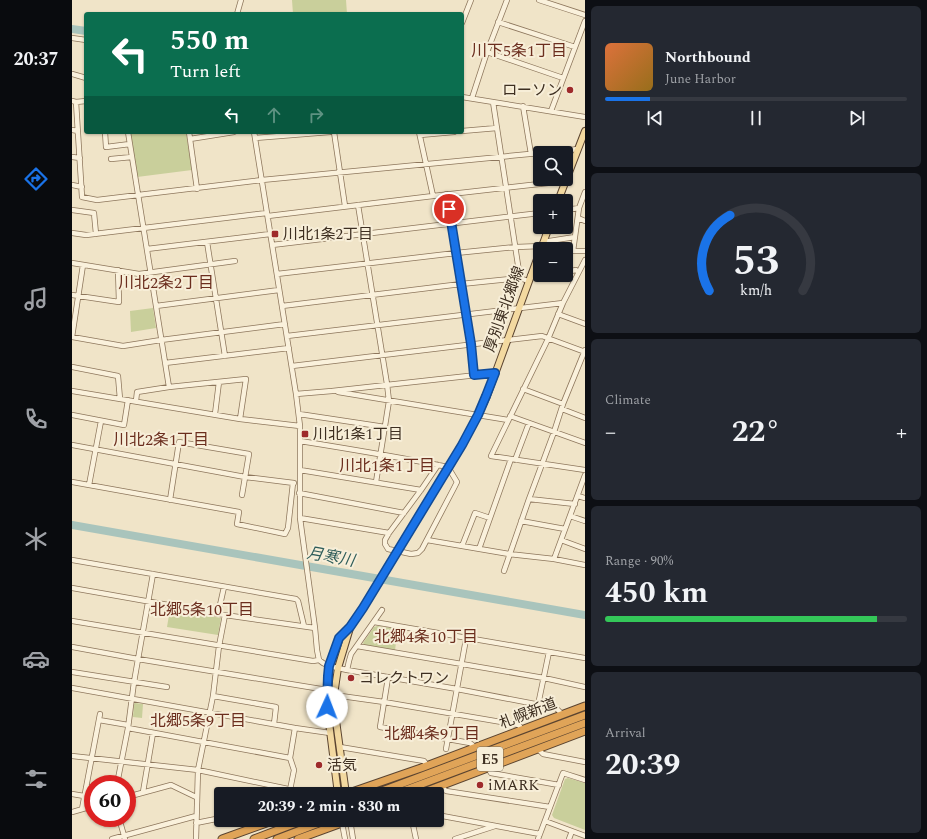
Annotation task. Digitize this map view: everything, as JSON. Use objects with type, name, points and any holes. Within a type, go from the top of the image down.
[{"type":"highway","name":"札幌新道","points":[[366,787],[427,766],[585,706]]},
{"type":"highway","name":"E5","points":[[393,787],[585,715]]},
{"type":"highway","name":"E5","points":[[414,787],[585,723]]},
{"type":"highway","points":[[439,787],[584,733]]},
{"type":"highway","points":[[222,839],[255,827]]},
{"type":"highway","points":[[254,839],[286,827]]},
{"type":"highway","points":[[277,839],[309,827]]},
{"type":"highway","points":[[298,839],[327,827]]},
{"type":"main road","points":[[573,162],[585,131]]},
{"type":"main road","name":"厚別東北郷線","points":[[337,787],[327,707],[327,690],[329,666],[339,638],[350,627],[363,608],[462,445],[478,415],[533,270]]},
{"type":"main road","name":"厚別東北郷線","points":[[345,787],[334,695],[338,668],[350,627]]},
{"type":"street","points":[[238,12],[241,0]]},
{"type":"street","points":[[464,18],[471,0]]},
{"type":"street","points":[[472,98],[487,52],[507,0]]},
{"type":"street","points":[[539,0],[585,15]]},
{"type":"street","points":[[551,111],[585,21]]},
{"type":"street","points":[[498,22],[575,47]]},
{"type":"street","points":[[72,38],[84,40]]},
{"type":"street","points":[[487,52],[563,78]]},
{"type":"street","points":[[72,74],[84,77]]},
{"type":"street","points":[[464,97],[585,117]]},
{"type":"street","points":[[84,101],[74,102],[78,131],[82,197],[97,200],[262,180],[531,154],[523,106]]},
{"type":"street","points":[[493,102],[520,278]]},
{"type":"street","points":[[464,131],[497,128]]},
{"type":"street","points":[[72,130],[78,131]]},
{"type":"street","points":[[105,134],[106,147],[130,144]]},
{"type":"street","points":[[128,134],[169,387]]},
{"type":"street","points":[[189,134],[197,189]]},
{"type":"street","points":[[190,139],[221,134]]},
{"type":"street","points":[[254,134],[299,414],[300,518],[319,660],[329,666],[347,670],[556,708],[562,714]]},
{"type":"street","points":[[255,138],[305,134]]},
{"type":"street","points":[[334,134],[345,206]]},
{"type":"street","points":[[420,134],[433,196]]},
{"type":"street","points":[[573,150],[578,149]]},
{"type":"street","points":[[72,157],[80,158]]},
{"type":"street","points":[[110,160],[132,157]]},
{"type":"street","points":[[72,185],[82,187]]},
{"type":"street","points":[[72,233],[86,235],[96,234],[533,185]]},
{"type":"street","points":[[585,192],[579,208],[573,251],[585,250]]},
{"type":"street","points":[[446,194],[471,344],[474,375]]},
{"type":"street","points":[[358,205],[389,401],[376,482]]},
{"type":"street","points":[[573,209],[579,208]]},
{"type":"street","points":[[72,210],[94,213],[96,234]]},
{"type":"street","points":[[272,245],[533,214]]},
{"type":"street","points":[[578,218],[585,221]]},
{"type":"street","points":[[147,249],[270,234]]},
{"type":"street","points":[[558,242],[575,237]]},
{"type":"street","points":[[208,242],[226,356]]},
{"type":"street","points":[[277,274],[456,253],[516,247],[533,247]]},
{"type":"street","points":[[585,260],[563,303],[548,339],[491,456],[585,470]]},
{"type":"street","points":[[72,263],[139,274],[235,261]]},
{"type":"street","points":[[84,265],[72,337],[123,346],[285,324]]},
{"type":"street","points":[[72,295],[119,302],[118,270]]},
{"type":"street","points":[[573,271],[576,270],[578,272]]},
{"type":"street","points":[[282,306],[461,284],[533,278]]},
{"type":"street","points":[[156,306],[280,290]]},
{"type":"street","points":[[287,336],[563,303]]},
{"type":"street","points":[[558,314],[585,324]]},
{"type":"street","points":[[292,366],[542,336],[585,352],[542,463],[504,571]]},
{"type":"street","points":[[166,364],[289,348]]},
{"type":"street","points":[[72,367],[118,376],[120,399]]},
{"type":"street","points":[[296,394],[495,373]]},
{"type":"street","points":[[136,401],[137,392],[246,379],[240,419]]},
{"type":"street","points":[[215,414],[219,382]]},
{"type":"street","points":[[523,389],[585,418]]},
{"type":"street","points":[[72,391],[240,419],[300,426]]},
{"type":"street","points":[[332,391],[478,415],[509,418],[529,423],[585,443]]},
{"type":"street","points":[[72,416],[124,425],[128,400]]},
{"type":"street","points":[[299,414],[385,427]]},
{"type":"street","points":[[89,485],[101,421]]},
{"type":"street","points":[[479,549],[513,459],[529,423]]},
{"type":"street","points":[[300,441],[381,454],[438,465],[448,467],[456,482],[422,549],[418,553],[411,554],[388,549],[386,547],[385,540],[438,465]]},
{"type":"street","points":[[170,500],[179,442],[249,454],[242,495]]},
{"type":"street","points":[[72,445],[245,477],[300,484]]},
{"type":"street","points":[[300,470],[421,490]]},
{"type":"street","points":[[554,559],[585,475]]},
{"type":"street","points":[[72,482],[239,512],[237,524],[285,534],[288,528],[293,482]]},
{"type":"street","points":[[299,493],[404,513]]},
{"type":"street","points":[[578,496],[585,498]]},
{"type":"street","points":[[529,499],[575,504]]},
{"type":"street","points":[[462,546],[475,513],[490,518]]},
{"type":"street","points":[[570,516],[585,521]]},
{"type":"street","points":[[300,518],[389,533]]},
{"type":"street","points":[[521,521],[565,529]]},
{"type":"street","points":[[427,540],[585,565]]},
{"type":"street","points":[[561,540],[585,549]]},
{"type":"street","points":[[72,560],[296,599],[298,601],[304,626]]},
{"type":"street","points":[[119,775],[153,574]]},
{"type":"street","points":[[218,614],[224,587]]},
{"type":"street","points":[[72,588],[218,614],[315,628]]},
{"type":"street","points":[[347,670],[351,654],[382,610]]},
{"type":"street","points":[[196,839],[196,797],[198,770],[213,696],[225,615]]},
{"type":"street","points":[[72,622],[313,661],[319,660]]},
{"type":"street","points":[[374,622],[466,639],[585,658]]},
{"type":"street","points":[[446,749],[466,639]]},
{"type":"street","points":[[357,646],[544,678],[585,687]]},
{"type":"street","points":[[72,647],[327,690]]},
{"type":"street","points":[[538,705],[549,652]]},
{"type":"street","points":[[72,672],[167,687]]},
{"type":"street","points":[[388,678],[380,727],[448,739],[470,744],[474,748]]},
{"type":"street","points":[[72,688],[330,733]]},
{"type":"street","points":[[334,695],[453,713],[519,725],[522,730]]},
{"type":"street","points":[[213,696],[276,707],[274,724]]},
{"type":"street","points":[[88,775],[100,717],[153,733],[290,758]]},
{"type":"street","points":[[291,787],[294,770],[290,758],[296,728]]},
{"type":"street","points":[[142,792],[153,733]]},
{"type":"street","points":[[340,747],[424,761],[427,766]]},
{"type":"street","points":[[538,749],[543,754],[585,762]]},
{"type":"street","points":[[72,756],[198,770],[276,787]]},
{"type":"street","points":[[488,768],[491,773],[559,785]]},
{"type":"street","points":[[444,816],[497,826],[539,837],[563,773],[585,780]]},
{"type":"street","points":[[136,794],[170,785],[196,797]]},
{"type":"street","points":[[442,786],[446,791],[550,807]]},
{"type":"street","points":[[72,794],[84,796],[82,809],[72,812]]},
{"type":"street","points":[[112,839],[125,837],[196,816]]},
{"type":"street","points":[[196,823],[214,819]]},
{"type":"street","points":[[545,820],[585,836]]},
{"type":"street","points":[[455,839],[497,826]]},
{"type":"street","points":[[122,827],[125,837]]},
{"type":"street","points":[[343,827],[345,839]]},
{"type":"street","points":[[351,827],[353,839]]},
{"type":"street","points":[[413,827],[416,839]]},
{"type":"street","points":[[569,839],[572,831]]},
{"type":"green space","points":[[292,0],[346,0],[347,12],[293,12]]},
{"type":"green space","points":[[130,134],[186,134],[192,170],[137,177]]},
{"type":"green space","points":[[153,308],[156,328],[131,332],[130,311]]},
{"type":"green space","points":[[170,609],[221,618],[218,635],[167,627]]},
{"type":"green space","points":[[377,626],[398,629],[395,650],[364,645],[363,643],[374,627]]},
{"type":"green space","points":[[135,703],[143,704],[142,718],[133,717]]},
{"type":"green space","points":[[568,778],[585,783],[585,830],[554,818],[552,815],[565,779]]},
{"type":"waterway","points":[[72,29],[84,31]]},
{"type":"waterway","name":"月寒川","points":[[72,525],[585,615]]},
{"type":"place","name":"ローソン","points":[[570,90]]},
{"type":"place","name":"川北1条2丁目","points":[[275,234]]},
{"type":"place","name":"川北1条1丁目","points":[[305,434]]},
{"type":"place","name":"コレクトワン","points":[[351,678]]},
{"type":"place","name":"活気","points":[[319,765]]},
{"type":"place","name":"iMARK","points":[[480,785]]},
{"type":"district","name":"川下5条1丁目","points":[[519,50]]},
{"type":"district","name":"川北2条2丁目","points":[[166,282]]},
{"type":"district","name":"川北2条1丁目","points":[[161,439]]},
{"type":"district","name":"川北1条1丁目","points":[[387,465]]},
{"type":"district","name":"北郷5条10丁目","points":[[202,609]]},
{"type":"district","name":"北郷4条10丁目","points":[[426,636]]},
{"type":"district","name":"北郷5条9丁目","points":[[198,720]]},
{"type":"district","name":"北郷4条9丁目","points":[[432,733]]},
{"type":"route","points":[[327,707],[329,666],[339,638],[350,627],[363,608],[462,445],[478,415],[495,373],[474,375],[471,344],[449,209]]}]
